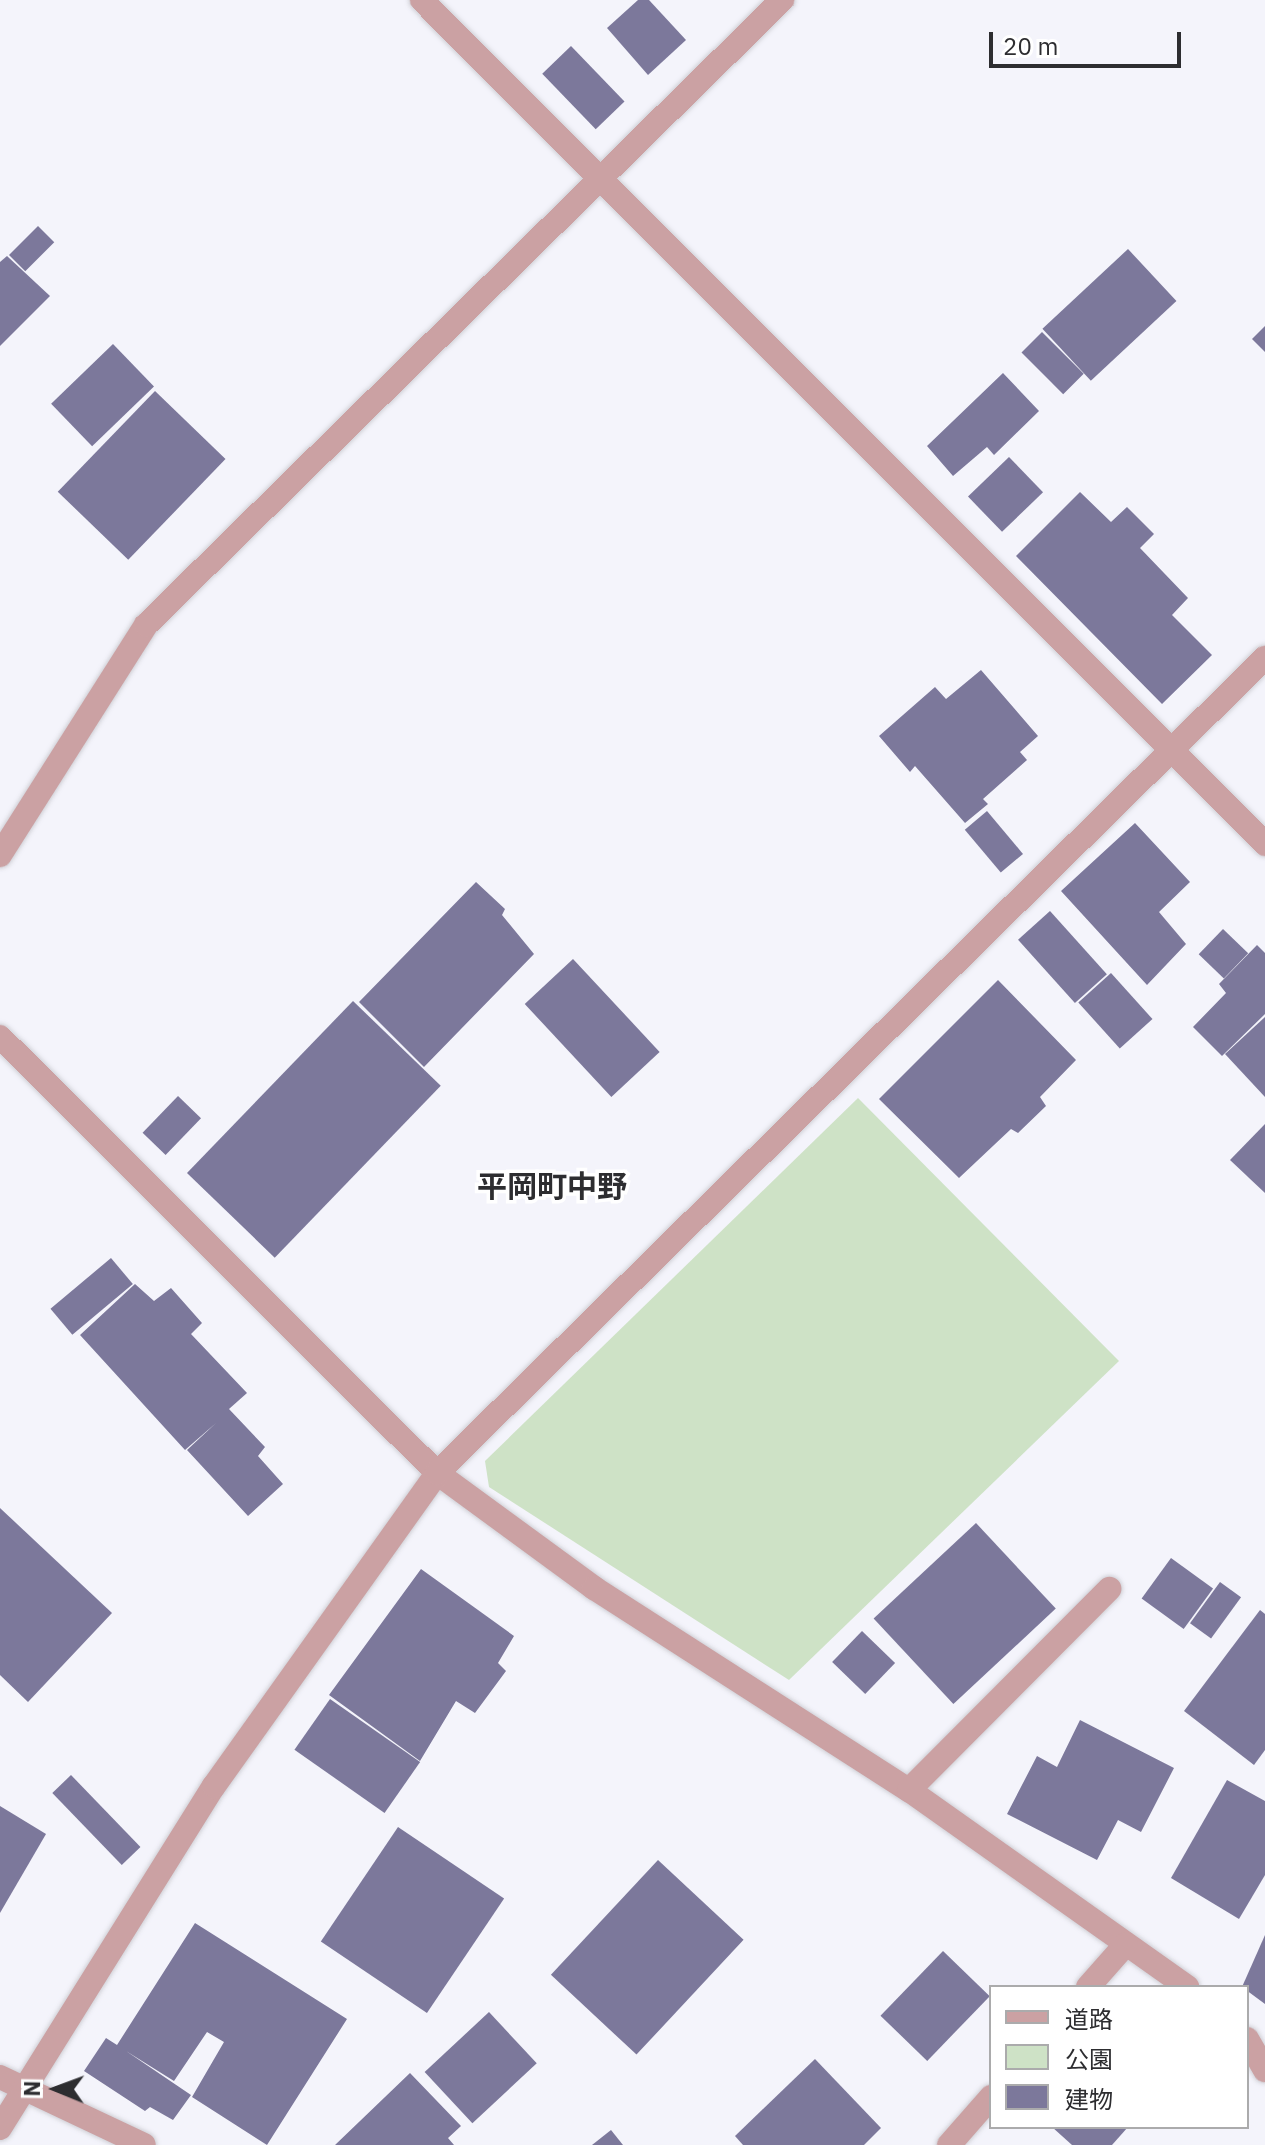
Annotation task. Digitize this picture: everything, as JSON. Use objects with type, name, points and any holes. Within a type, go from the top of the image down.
[{"type":"street","points":[[422,0],[1265,844]]},
{"type":"street","points":[[0,855],[146,625],[782,0]]},
{"type":"street","points":[[0,2128],[214,1786],[437,1473],[1265,658]]},
{"type":"street","points":[[0,1037],[437,1473],[594,1588],[909,1790],[1184,1985]]},
{"type":"street","points":[[909,1790],[1109,1589]]},
{"type":"street","points":[[1090,1985],[1126,1944]]},
{"type":"street","points":[[1249,2042],[1265,2070]]},
{"type":"street","points":[[0,2077],[144,2145]]},
{"type":"street","points":[[949,2145],[989,2099]]},
{"type":"green space","points":[[858,1098],[1119,1361],[789,1680],[489,1487],[485,1461]]},
{"type":"building","points":[[638,0],[649,0],[686,40],[648,75],[607,28]]},
{"type":"building","points":[[571,46],[624,101],[596,129],[542,74]]},
{"type":"building","points":[[38,226],[54,242],[25,271],[9,255]]},
{"type":"building","points":[[1128,249],[1176,301],[1091,381],[1042,329]]},
{"type":"building","points":[[7,256],[50,296],[0,346],[0,262]]},
{"type":"building","points":[[1265,326],[1265,352],[1252,339]]},
{"type":"building","points":[[1042,332],[1084,374],[1063,394],[1021,353]]},
{"type":"building","points":[[113,344],[154,386],[92,446],[51,404]]},
{"type":"building","points":[[1003,373],[1039,411],[994,455],[987,447],[953,476],[927,446]]},
{"type":"building","points":[[155,391],[225,459],[128,560],[58,492]]},
{"type":"building","points":[[1009,457],[1043,492],[1002,532],[968,497]]},
{"type":"building","points":[[1080,492],[1111,522],[1127,507],[1154,534],[1140,548],[1188,598],[1172,615],[1212,655],[1162,704],[1016,556]]},
{"type":"building","points":[[981,670],[1038,736],[1020,752],[1027,760],[983,799],[988,804],[965,823],[915,766],[910,772],[879,736],[935,687],[946,699]]},
{"type":"building","points":[[987,811],[1023,854],[1001,873],[965,830]]},
{"type":"building","points":[[1135,823],[1190,882],[1159,912],[1186,944],[1147,985],[1061,891]]},
{"type":"building","points":[[476,882],[505,909],[502,915],[534,954],[424,1067],[359,1002]]},
{"type":"building","points":[[1050,911],[1107,974],[1075,1003],[1018,940]]},
{"type":"building","points":[[1223,929],[1248,953],[1224,978],[1199,954]]},
{"type":"building","points":[[1257,945],[1265,953],[1265,1014],[1222,1056],[1193,1027],[1226,993],[1219,984]]},
{"type":"building","points":[[573,959],[660,1052],[611,1097],[525,1004]]},
{"type":"building","points":[[1111,973],[1152,1019],[1120,1049],[1078,1002]]},
{"type":"building","points":[[998,980],[1076,1060],[1040,1097],[1046,1106],[1018,1133],[1011,1129],[959,1178],[879,1099]]},
{"type":"building","points":[[353,1001],[441,1086],[275,1258],[187,1173]]},
{"type":"building","points":[[1265,1017],[1265,1097],[1225,1054]]},
{"type":"building","points":[[178,1096],[201,1118],[166,1155],[143,1133]]},
{"type":"building","points":[[1265,1124],[1265,1193],[1230,1160]]},
{"type":"building","points":[[111,1258],[133,1284],[72,1335],[50,1309]]},
{"type":"building","points":[[135,1284],[154,1301],[171,1288],[202,1323],[191,1334],[247,1393],[229,1409],[265,1447],[258,1456],[283,1484],[248,1516],[187,1450],[216,1423],[185,1450],[80,1335]]},
{"type":"building","points":[[0,1508],[112,1613],[28,1702],[0,1675]]},
{"type":"building","points":[[976,1523],[1056,1609],[953,1704],[874,1618]]},
{"type":"building","points":[[1171,1558],[1213,1589],[1184,1629],[1142,1598]]},
{"type":"building","points":[[421,1569],[514,1636],[498,1663],[506,1671],[475,1713],[456,1701],[420,1761],[329,1695]]},
{"type":"building","points":[[1220,1582],[1241,1597],[1211,1639],[1190,1623]]},
{"type":"building","points":[[1260,1610],[1265,1614],[1265,1750],[1254,1765],[1184,1711]]},
{"type":"building","points":[[862,1631],[895,1663],[865,1694],[832,1662]]},
{"type":"building","points":[[330,1699],[420,1762],[385,1813],[294,1750]]},
{"type":"building","points":[[1080,1720],[1174,1768],[1141,1832],[1118,1820],[1097,1860],[1007,1814],[1037,1756],[1057,1767]]},
{"type":"building","points":[[71,1775],[140,1847],[122,1865],[52,1793]]},
{"type":"building","points":[[1227,1780],[1265,1801],[1265,1875],[1239,1919],[1171,1878]]},
{"type":"building","points":[[0,1806],[46,1834],[0,1913]]},
{"type":"building","points":[[398,1827],[504,1899],[427,2013],[321,1941]]},
{"type":"building","points":[[658,1860],[744,1940],[636,2055],[551,1975]]},
{"type":"building","points":[[195,1923],[347,2019],[267,2145],[192,2097],[224,2042],[207,2032],[174,2081],[126,2051],[191,2095],[173,2120],[150,2107],[145,2111],[84,2071],[106,2038],[117,2045]]},
{"type":"building","points":[[1265,1935],[1265,2004],[1249,1992],[1249,1985],[1243,1985]]},
{"type":"building","points":[[943,1951],[989,1997],[927,2061],[880,2016]]},
{"type":"building","points":[[489,2012],[537,2063],[472,2123],[425,2072]]},
{"type":"building","points":[[815,2059],[881,2128],[864,2145],[743,2145],[735,2136]]},
{"type":"building","points":[[410,2073],[461,2126],[448,2138],[454,2145],[335,2145]]},
{"type":"building","points":[[1054,2129],[1126,2129],[1112,2145],[1072,2145]]},
{"type":"building","points":[[611,2130],[623,2145],[592,2145]]},
{"type":"district","name":"平岡町中野","points":[[552,1186]]}]
